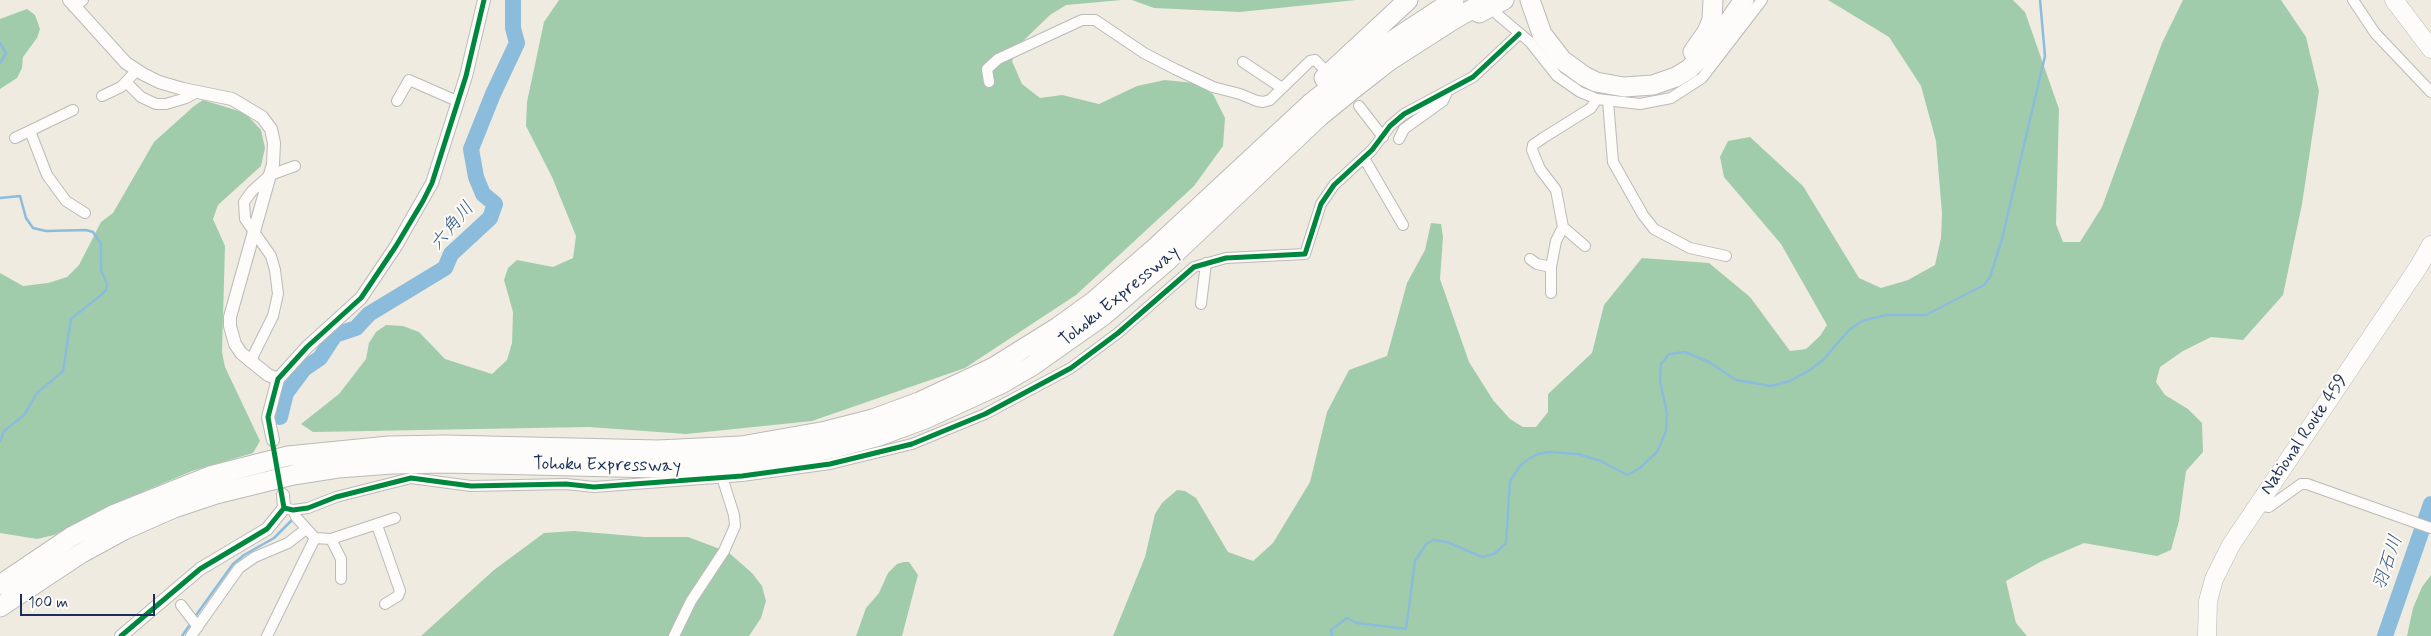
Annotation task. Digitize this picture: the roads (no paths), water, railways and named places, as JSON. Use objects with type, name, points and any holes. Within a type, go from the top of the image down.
[{"type":"highway","points":[[1156,248],[1304,97],[1408,0]]},
{"type":"highway","name":"Tohoku Expressway","points":[[0,585],[71,537],[116,514],[210,476],[288,456],[389,446],[435,445],[608,449],[707,448],[784,440],[873,418],[954,387],[1022,351],[1094,301],[1156,248],[1324,93],[1378,50],[1454,0]]},
{"type":"highway","points":[[1530,0],[1542,34],[1562,60],[1596,82],[1624,87],[1653,85],[1676,77],[1689,68],[1711,47],[1744,0]]},
{"type":"highway","points":[[1540,0],[1547,24],[1569,54],[1595,70],[1629,78],[1658,74],[1671,68],[1692,52],[1708,32],[1712,20],[1713,0]]},
{"type":"highway","points":[[2394,0],[2431,49]]},
{"type":"highway","name":"Tohoku Expressway","points":[[0,608],[80,554],[124,530],[174,508],[216,494],[293,475],[338,468],[392,464],[447,463],[659,468],[745,464],[831,449],[878,436],[925,419],[1000,384],[1039,361],[1103,316],[1166,262],[1319,117],[1389,61],[1453,20],[1497,5]]},
{"type":"highway","name":"National Route 459","points":[[2207,636],[2208,602],[2214,579],[2231,545],[2419,266],[2431,245]]},
{"type":"street","points":[[273,440],[268,417],[278,379],[307,347],[361,298],[396,246],[432,183],[466,76],[484,0]]},
{"type":"street","points":[[1497,5],[1519,34],[1530,42],[1557,76],[1580,92],[1597,99],[1640,104],[1654,103],[1684,92],[1710,70],[1762,0]]},
{"type":"street","points":[[2353,0],[2375,33],[2431,92]]},
{"type":"street","points":[[75,2],[126,63],[159,82],[232,99],[262,117],[270,129],[274,143],[273,164],[230,317],[235,344],[250,362],[268,375],[278,379]]},
{"type":"street","points":[[989,82],[988,70],[998,59],[1082,20],[1095,20],[1144,53],[1213,87],[1263,102],[1270,100],[1310,61],[1315,60],[1324,69]]},
{"type":"street","points":[[287,504],[308,508],[336,498],[411,478],[470,486],[566,484],[594,487],[722,477],[830,464],[912,444],[985,414],[1071,368],[1148,309],[1184,274],[1206,263],[1226,258],[1305,254],[1321,204],[1334,185],[1364,158],[1398,118],[1473,77],[1519,34]]},
{"type":"street","points":[[1243,62],[1282,88]]},
{"type":"street","points":[[102,96],[126,82],[137,70]]},
{"type":"street","points":[[397,102],[409,80],[457,101]]},
{"type":"street","points":[[126,82],[142,97],[156,104],[166,104],[186,98],[197,92]]},
{"type":"street","points":[[1399,139],[1404,129],[1443,101],[1448,90]]},
{"type":"street","points":[[1585,246],[1564,227],[1556,190],[1540,169],[1532,150],[1534,145],[1591,108],[1597,99]]},
{"type":"street","points":[[1608,101],[1613,162],[1632,198],[1654,229],[1690,248],[1726,256]]},
{"type":"street","points":[[1359,106],[1383,137]]},
{"type":"street","points":[[15,138],[73,110]]},
{"type":"street","points":[[30,131],[48,175],[66,201],[85,214]]},
{"type":"street","points":[[1364,158],[1403,225]]},
{"type":"street","points":[[250,362],[273,316],[278,294],[271,256],[245,219],[244,202],[252,191],[270,175],[294,166]]},
{"type":"street","points":[[1551,293],[1551,267],[1556,241],[1564,227]]},
{"type":"street","points":[[1530,259],[1537,264],[1551,267]]},
{"type":"street","points":[[1201,304],[1206,263]]},
{"type":"street","points":[[674,636],[691,601],[724,551],[735,526],[734,515],[722,477]]},
{"type":"street","points":[[2258,505],[2269,507],[2301,484],[2308,484],[2425,526]]},
{"type":"street","points":[[287,504],[315,538],[331,539],[395,518]]},
{"type":"street","points":[[121,636],[174,589],[200,569],[266,529],[287,504]]},
{"type":"street","points":[[377,525],[400,591],[398,596],[385,604]]},
{"type":"street","points":[[191,636],[194,622],[240,568],[256,557],[288,543],[306,529]]},
{"type":"street","points":[[266,636],[315,538]]},
{"type":"street","points":[[331,539],[341,559],[341,579]]},
{"type":"street","points":[[181,605],[194,622]]},
{"type":"waterway","name":"六角川","points":[[280,417],[286,393],[304,369],[320,358],[335,335],[356,328],[369,314],[445,268],[451,254],[490,218],[495,204],[483,194],[476,177],[471,149],[493,94],[517,43],[513,28],[513,0]]},
{"type":"waterway","points":[[1332,636],[1331,630],[1347,618],[1357,623],[1406,629],[1415,561],[1426,544],[1433,540],[1447,542],[1482,557],[1494,554],[1506,543],[1510,481],[1520,466],[1527,460],[1538,454],[1549,452],[1578,454],[1601,461],[1627,475],[1640,468],[1657,452],[1666,431],[1667,413],[1660,381],[1661,364],[1669,354],[1685,352],[1709,362],[1736,380],[1771,386],[1790,381],[1810,370],[1823,360],[1849,330],[1862,321],[1886,315],[1926,315],[1984,285],[1990,277],[2002,239],[2045,56],[2040,0]]},
{"type":"waterway","points":[[0,43],[6,53],[0,63]]},
{"type":"waterway","points":[[0,198],[20,196],[26,218],[33,228],[46,231],[86,230],[93,232],[101,244],[101,270],[107,284],[106,290],[101,295],[71,319],[63,371],[37,393],[24,415],[4,431],[0,441]]},
{"type":"waterway","name":"羽石川","points":[[2385,636],[2431,504]]},
{"type":"waterway","points":[[194,618],[233,564],[244,555],[274,538],[292,520]]},
{"type":"waterway","points":[[182,636],[191,623]]}]
